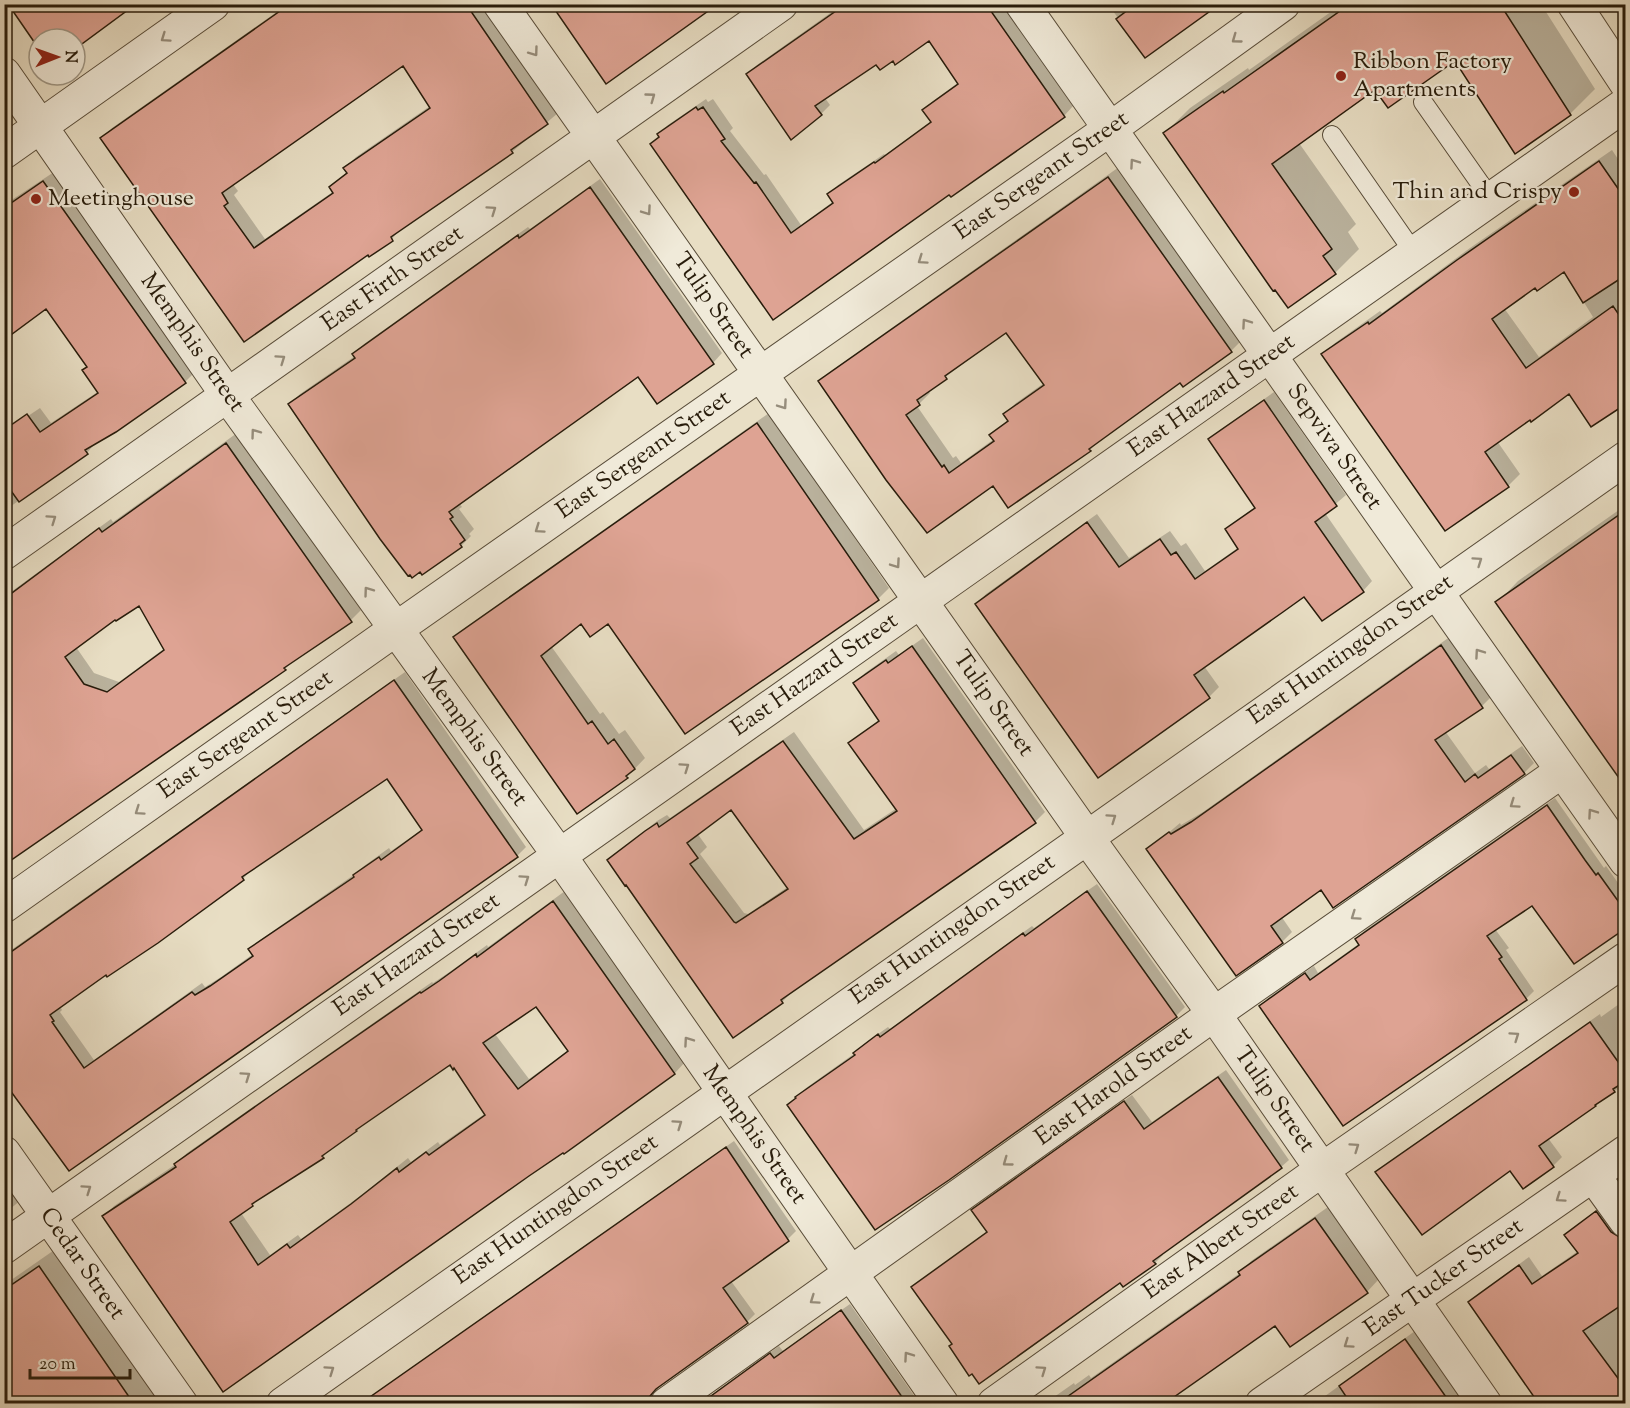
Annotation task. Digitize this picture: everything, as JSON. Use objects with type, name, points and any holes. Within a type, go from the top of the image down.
[{"type":"street","points":[[4,152],[213,4]]},
{"type":"street","name":"Tulip Street","points":[[500,4],[1214,1014],[1485,1404]]},
{"type":"street","name":"East Firth Street","points":[[4,553],[781,4]]},
{"type":"street","name":"Sepviva Street","points":[[1022,4],[1626,861]]},
{"type":"street","name":"East Sergeant Street","points":[[4,906],[1110,129],[1283,4]]},
{"type":"street","points":[[1574,4],[1626,83]]},
{"type":"street","name":"Memphis Street","points":[[4,74],[228,396],[559,855],[942,1404]]},
{"type":"street","name":"East Hazzard Street","points":[[4,1247],[1626,104]]},
{"type":"street","name":"East Huntingdon Street","points":[[283,1404],[1086,836],[1626,458]]},
{"type":"street","name":"East Harold Street","points":[[667,1404],[1214,1014],[1562,771]]},
{"type":"street","name":"East Albert Street","points":[[994,1404],[1323,1169],[1626,959]]},
{"type":"street","name":"East Tucker Street","points":[[1262,1404],[1626,1152]]},
{"type":"street","name":"Cedar Street","points":[[4,1153],[181,1404]]},
{"type":"street","points":[[1593,1175],[1626,1221]]},
{"type":"lane","points":[[1423,102],[1491,199]]},
{"type":"lane","points":[[1332,135],[1414,254]]},
{"type":"building","points":[[8,4],[136,4],[87,40],[87,27],[27,27],[27,32]]},
{"type":"building","points":[[290,4],[466,4],[548,124],[511,150],[513,153],[391,237],[393,241],[369,257],[368,255],[244,342],[100,138]],"holes":[[[403,66],[430,108],[343,168],[347,173],[329,187],[333,193],[254,248],[224,206],[228,203],[222,193]]]},
{"type":"building","points":[[551,4],[718,4],[606,84]]},
{"type":"building","points":[[846,4],[986,4],[1065,117],[951,197],[949,195],[773,320],[650,144],[659,137],[657,134],[696,107],[698,110],[703,107],[725,139],[721,141],[754,183],[756,182],[791,233],[833,203],[827,194],[875,163],[931,122],[922,110],[958,84],[929,41],[895,65],[893,61],[880,70],[876,65],[815,106],[822,115],[791,140],[746,74]]},
{"type":"building","points":[[1136,4],[1220,4],[1145,58],[1116,19]]},
{"type":"building","name":"Ribbon Factory Apartments","points":[[1350,4],[1500,4],[1571,115],[1515,154],[1455,61],[1388,108],[1375,90],[1272,164],[1332,249],[1323,256],[1336,274],[1288,308],[1275,290],[1273,291],[1163,133]]},
{"type":"building","points":[[1599,161],[1626,200],[1626,275],[1583,303],[1564,272],[1537,291],[1535,288],[1492,319],[1526,368],[1613,306],[1626,325],[1626,404],[1591,427],[1569,394],[1531,422],[1530,420],[1485,452],[1509,487],[1445,531],[1321,354],[1368,322],[1369,324]]},
{"type":"building","points":[[1108,177],[1232,352],[1183,387],[1180,383],[1089,449],[1091,451],[1008,508],[993,486],[927,533],[886,480],[818,381]],"holes":[[[1006,333],[1044,385],[1003,414],[1008,421],[989,435],[994,441],[949,473],[944,465],[942,467],[906,415],[920,405],[917,400],[947,379],[945,376]]]},
{"type":"building","points":[[43,181],[186,383],[116,432],[85,450],[88,454],[19,502],[4,481],[4,430],[27,414],[40,432],[98,393],[82,370],[87,367],[46,309],[4,340],[4,208]]},
{"type":"building","points":[[590,187],[714,364],[657,404],[638,377],[449,512],[453,517],[450,519],[465,540],[460,544],[462,547],[422,575],[420,572],[412,578],[408,576],[380,539],[288,404],[355,358],[352,354],[518,235],[519,238]]},
{"type":"building","points":[[1264,400],[1337,506],[1315,522],[1364,592],[1322,621],[1304,597],[1194,675],[1210,698],[1098,778],[975,604],[1087,522],[1119,567],[1160,539],[1171,555],[1176,552],[1195,579],[1238,549],[1225,529],[1255,508],[1208,439]]},
{"type":"building","points":[[757,423],[879,600],[685,734],[608,624],[590,637],[581,624],[541,656],[588,724],[592,721],[608,744],[614,739],[635,769],[626,776],[628,778],[577,814],[453,637]]},
{"type":"building","points":[[226,443],[352,622],[4,865],[4,599],[99,528],[102,532]],"holes":[[[139,606],[164,650],[107,692],[84,684],[65,657],[115,620]]]},
{"type":"building","points":[[1626,510],[1626,788],[1495,602]]},
{"type":"building","points":[[1441,645],[1483,708],[1435,740],[1465,782],[1475,774],[1478,778],[1511,755],[1525,774],[1333,908],[1321,890],[1271,926],[1283,943],[1236,976],[1146,849],[1169,832],[1171,834],[1191,822]]},
{"type":"building","points":[[912,646],[1036,823],[781,1000],[783,1003],[733,1038],[607,860],[645,831],[657,823],[659,827],[783,741],[854,839],[897,811],[848,743],[879,721],[853,683],[886,660],[888,663]],"holes":[[[731,810],[788,889],[736,923],[690,864],[698,858],[687,843]]]},
{"type":"building","points":[[394,680],[518,857],[69,1171],[4,1082],[4,957]],"holes":[[[387,779],[422,830],[381,860],[379,857],[353,875],[354,877],[248,949],[253,956],[195,995],[192,992],[84,1068],[52,1022],[54,1021],[50,1015],[106,975],[107,977],[158,943],[244,880],[242,877]]]},
{"type":"building","points":[[1547,805],[1596,875],[1598,873],[1626,912],[1626,928],[1574,964],[1532,906],[1487,936],[1502,957],[1499,959],[1527,1000],[1343,1126],[1259,1006],[1305,973],[1310,980],[1359,945],[1355,939]]},
{"type":"building","points":[[1087,891],[1177,1017],[875,1230],[787,1105],[855,1055],[853,1053],[878,1034],[880,1037],[1023,933],[1025,936]]},
{"type":"building","points":[[553,901],[675,1074],[223,1392],[102,1216],[176,1167],[174,1164],[420,992],[476,954],[477,957]],"holes":[[[536,1007],[568,1051],[518,1089],[483,1043]],[[450,1065],[485,1115],[429,1155],[426,1152],[399,1172],[397,1168],[290,1248],[287,1244],[258,1265],[230,1222],[253,1206],[252,1204],[324,1158],[322,1156],[356,1130]]]},
{"type":"building","points":[[1590,1022],[1626,1073],[1626,1081],[1613,1089],[1615,1092],[1539,1146],[1554,1167],[1523,1189],[1510,1171],[1422,1235],[1375,1172]]},
{"type":"building","points":[[1218,1077],[1282,1168],[1153,1261],[1156,1264],[1123,1287],[1120,1283],[979,1384],[972,1374],[969,1376],[949,1346],[952,1344],[911,1287],[987,1232],[971,1210],[1124,1101],[1144,1129]]},
{"type":"building","points":[[726,1147],[789,1241],[723,1288],[748,1323],[656,1389],[650,1396],[649,1404],[360,1404]]},
{"type":"building","points":[[1596,1211],[1611,1232],[1626,1241],[1626,1302],[1583,1331],[1626,1389],[1626,1404],[1539,1404],[1468,1302],[1519,1265],[1532,1284],[1578,1253],[1564,1235]]},
{"type":"building","points":[[1315,1218],[1368,1293],[1290,1347],[1275,1326],[1164,1404],[1057,1404],[1240,1275],[1238,1272]]},
{"type":"building","points":[[39,1266],[134,1404],[4,1404],[4,1290]]},
{"type":"building","points":[[841,1310],[907,1404],[700,1404],[770,1353],[774,1358]]},
{"type":"building","points":[[1405,1339],[1451,1404],[1351,1404],[1339,1386]]},
{"type":"place","name":"Ribbon Factory Apartments","points":[[1341,76]]},
{"type":"place","name":"Thin and Crispy","points":[[1574,192]]},
{"type":"place","name":"Meetinghouse","points":[[36,199]]}]
